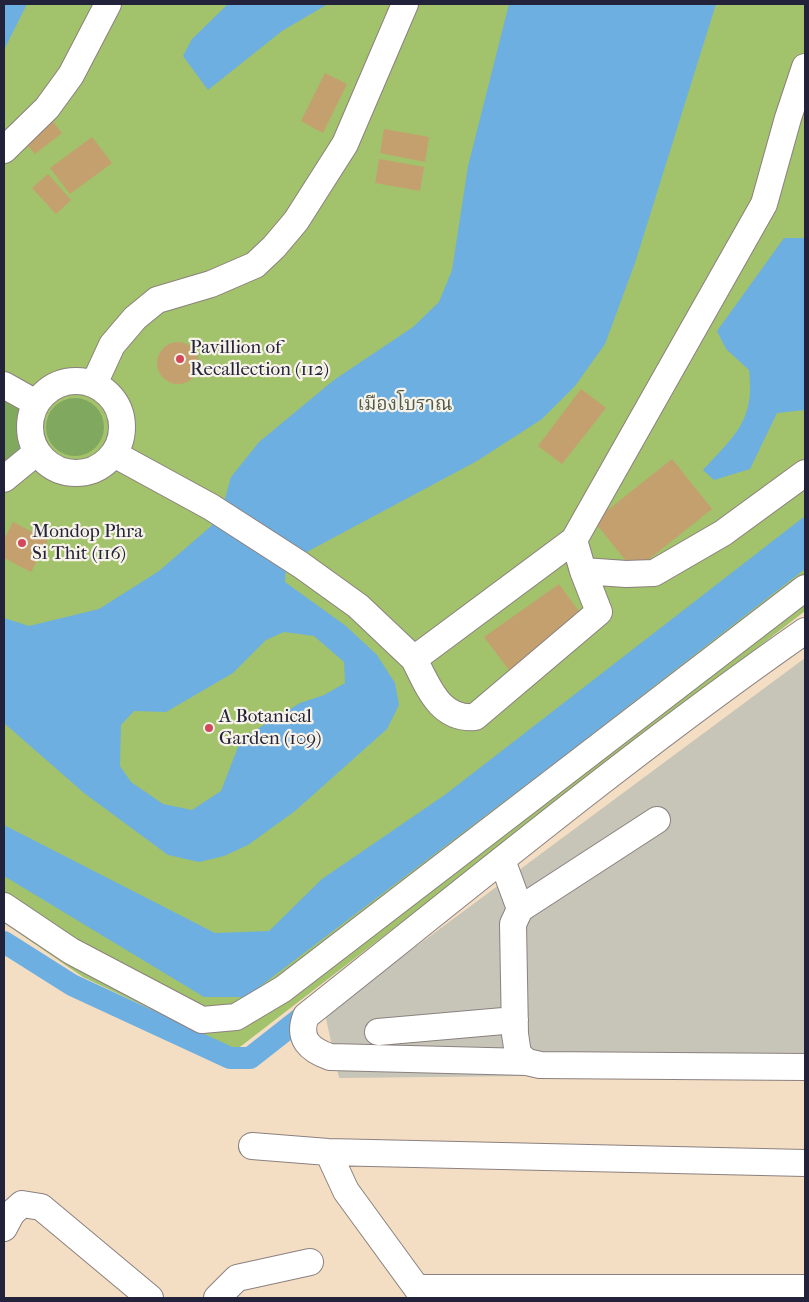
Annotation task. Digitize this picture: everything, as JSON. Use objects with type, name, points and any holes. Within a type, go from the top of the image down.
[{"type":"street","points":[[4,150],[46,108],[71,75],[108,4]]},
{"type":"street","points":[[94,384],[112,346],[134,318],[157,300],[212,284],[255,264],[274,247],[296,220],[345,144],[405,4]]},
{"type":"street","points":[[414,659],[574,540],[764,204],[788,118],[805,67]]},
{"type":"street","points":[[71,381],[94,384],[108,393],[120,410],[123,426],[120,442],[114,454],[98,468],[82,473],[62,471],[48,464],[37,452],[31,437],[30,422],[36,403],[53,387],[71,381]]},
{"type":"street","points":[[4,385],[36,403]]},
{"type":"street","points":[[4,479],[37,452]]},
{"type":"street","points":[[114,454],[212,507],[301,564],[358,606],[414,659],[440,705],[454,715],[475,717],[597,617],[600,612],[583,571],[574,540]]},
{"type":"street","points":[[583,571],[626,574],[654,573],[723,533],[805,473]]},
{"type":"street","points":[[4,906],[70,951],[202,1020],[236,1017],[283,989],[805,588]]},
{"type":"street","points":[[805,631],[744,674],[502,860],[306,1016],[302,1026],[305,1041],[315,1052],[330,1057],[527,1062],[540,1065],[805,1067]]},
{"type":"street","points":[[527,1062],[518,1054],[515,1020],[513,924],[520,909],[657,820]]},
{"type":"street","points":[[502,860],[520,909]]},
{"type":"street","points":[[378,1032],[515,1020]]},
{"type":"street","points":[[252,1146],[328,1152],[805,1163]]},
{"type":"street","points":[[328,1152],[346,1191],[420,1293],[805,1288]]},
{"type":"street","points":[[4,1228],[12,1213],[22,1204],[41,1207],[150,1298]]},
{"type":"street","points":[[217,1298],[237,1278],[310,1262]]},
{"type":"shaded area","points":[[805,658],[805,1073],[339,1078],[325,1014]]},
{"type":"green space","name":"เมืองโบราณ","points":[[4,4],[805,4],[805,611],[236,1050],[83,977],[4,923]]},
{"type":"green space","points":[[4,392],[24,404],[19,452],[4,464]]},
{"type":"green space","points":[[75,398],[86,400],[99,411],[104,427],[102,438],[91,451],[75,456],[64,454],[51,443],[46,427],[48,416],[59,403]]},
{"type":"water","points":[[4,4],[27,4],[4,50]]},
{"type":"water","points":[[228,4],[328,4],[282,31],[208,90],[183,56],[192,39]]},
{"type":"water","points":[[509,4],[716,4],[635,263],[605,344],[575,386],[542,419],[477,461],[303,554],[224,502],[231,477],[259,442],[334,380],[413,327],[439,302],[452,270],[468,166]]},
{"type":"water","points":[[784,238],[805,238],[805,410],[777,413],[750,469],[714,480],[703,470],[725,447],[740,426],[746,415],[750,388],[749,370],[726,349],[717,331]]},
{"type":"water","points":[[805,516],[805,569],[556,762],[246,997],[204,997],[4,876],[4,825],[215,933],[269,931],[322,879],[446,794]]},
{"type":"water","points":[[217,521],[286,566],[285,582],[346,626],[377,655],[395,683],[399,705],[387,729],[295,811],[248,845],[224,856],[199,862],[168,855],[84,793],[4,723],[4,618],[29,626],[99,609],[159,571]],"holes":[[[284,632],[314,636],[344,662],[345,683],[324,695],[300,703],[241,739],[221,791],[192,810],[163,804],[131,782],[120,766],[121,725],[134,711],[166,712],[233,673],[266,640]]]},
{"type":"building","points":[[325,73],[347,84],[323,133],[301,121]]},
{"type":"building","points":[[49,117],[62,133],[35,154],[22,139]]},
{"type":"building","points":[[384,129],[429,137],[425,162],[380,153]]},
{"type":"building","points":[[92,137],[112,163],[70,194],[50,168]]},
{"type":"building","points":[[379,159],[424,167],[420,191],[375,183]]},
{"type":"building","points":[[48,174],[71,200],[56,214],[32,188]]},
{"type":"building","points":[[178,342],[193,348],[199,363],[193,378],[178,384],[163,378],[157,363],[163,348]]},
{"type":"building","points":[[581,389],[606,408],[562,464],[538,446]]},
{"type":"building","points":[[672,459],[712,509],[634,571],[594,521]]},
{"type":"building","points":[[13,522],[48,540],[31,572],[4,558],[4,540]]},
{"type":"building","points":[[559,584],[586,621],[512,674],[484,637]]},
{"type":"waterway","points":[[4,942],[72,985],[230,1058],[250,1058],[315,1007]]},
{"type":"place","name":"Pavillion of Recallection (112)","points":[[180,359]]},
{"type":"place","name":"Mondop Phra Si Thit (116)","points":[[22,543]]},
{"type":"place","name":"A Botanical Garden (109)","points":[[209,728]]}]
